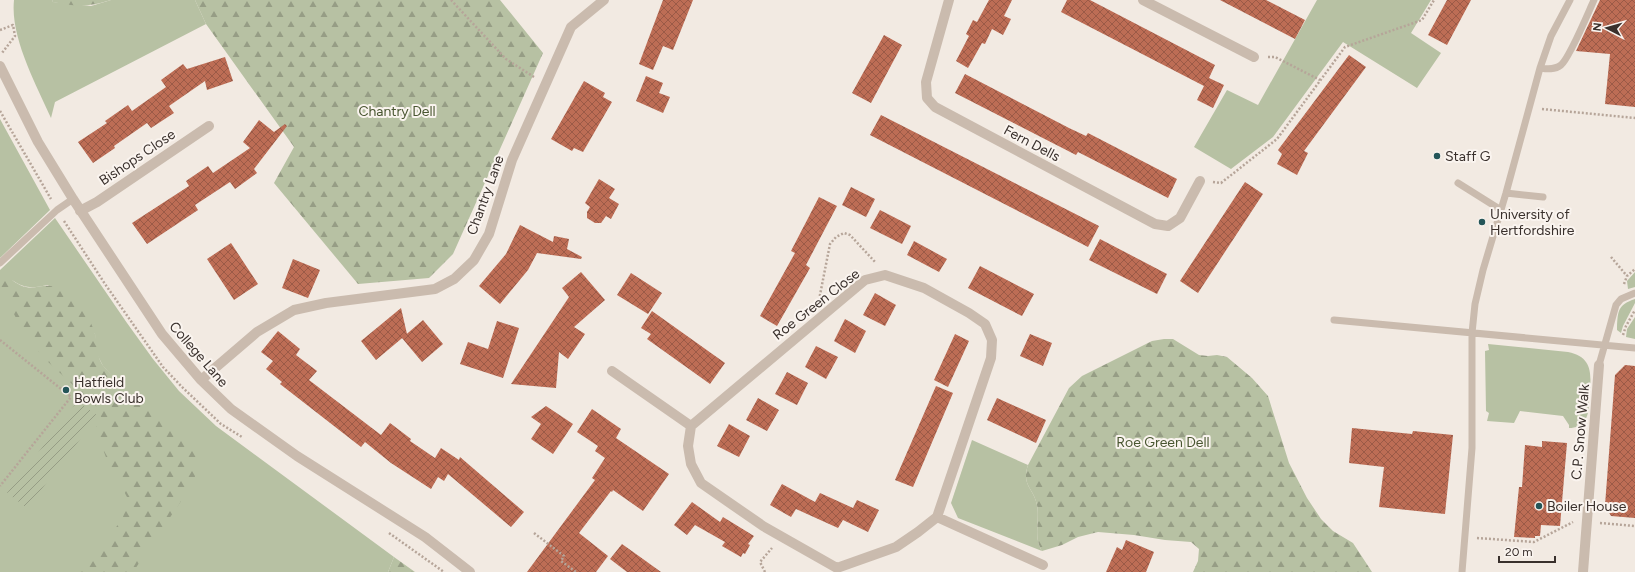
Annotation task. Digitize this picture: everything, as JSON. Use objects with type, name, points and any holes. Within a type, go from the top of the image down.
[{"type":"street","name":"Chantry Lane","points":[[201,380],[257,332],[294,310],[326,303],[435,289],[454,279],[474,260],[489,234],[512,160],[571,27],[604,0]]},
{"type":"street","name":"Fern Dells","points":[[949,0],[926,82],[927,98],[935,107],[1155,224],[1168,226],[1180,218],[1200,181]]},
{"type":"street","points":[[1143,0],[1254,57]]},
{"type":"street","name":"College Lane","points":[[0,66],[38,142],[80,211],[162,334],[201,380],[231,409],[298,456],[425,537],[470,572]]},
{"type":"street","name":"Bishops Close","points":[[80,211],[97,202],[209,126]]},
{"type":"street","points":[[612,371],[691,426],[688,446],[691,464],[701,483],[763,526],[837,570],[896,547],[937,517],[991,358],[992,340],[985,324],[969,313],[924,288],[885,274]]},
{"type":"street","name":"Roe Green Close","points":[[691,426],[865,280],[885,274]]},
{"type":"street","name":"C.P. Snow Walk","points":[[1583,572],[1599,365]]},
{"type":"street","points":[[937,517],[1043,565]]},
{"type":"lane","points":[[1462,572],[1472,448],[1472,333],[1475,304],[1483,270],[1506,193],[1540,68],[1551,36],[1570,0]]},
{"type":"lane","points":[[1540,68],[1553,69],[1561,65],[1568,56],[1594,0]]},
{"type":"lane","points":[[1458,183],[1501,210]]},
{"type":"lane","points":[[1506,193],[1542,197]]},
{"type":"lane","points":[[0,263],[57,210],[73,199]]},
{"type":"lane","points":[[1599,365],[1616,305],[1621,299],[1635,293]]},
{"type":"lane","points":[[1334,320],[1635,348]]},
{"type":"path","points":[[451,0],[506,59],[532,76]]},
{"type":"path","points":[[1200,181],[1221,183],[1277,139],[1345,47],[1422,20],[1434,0]]},
{"type":"path","points":[[0,30],[12,25],[15,36],[0,55]]},
{"type":"path","points":[[1254,57],[1275,57],[1320,80]]},
{"type":"path","points":[[1528,108],[1635,118]]},
{"type":"path","points":[[816,320],[830,244],[836,237],[844,233],[850,235],[885,274]]},
{"type":"path","points":[[1612,256],[1627,276]]},
{"type":"path","points":[[1620,346],[1626,326],[1635,310]]},
{"type":"path","points":[[0,340],[71,397],[0,486]]},
{"type":"path","points":[[1465,537],[1534,542],[1575,521],[1635,526]]},
{"type":"path","points":[[534,533],[564,556],[561,561],[576,572]]},
{"type":"path","points":[[764,572],[760,562],[781,536]]},
{"type":"green space","points":[[14,0],[52,0],[53,2],[91,6],[111,0],[195,0],[206,24],[55,102],[51,118],[25,60],[20,45],[14,14]]},
{"type":"green space","points":[[52,0],[111,0],[82,6],[61,4],[53,2]]},
{"type":"green space","name":"Chantry Dell","points":[[195,0],[500,0],[543,53],[453,254],[429,278],[358,284],[274,183],[294,147],[206,24]]},
{"type":"green space","points":[[1317,0],[1431,0],[1411,33],[1441,53],[1417,88],[1343,42],[1273,137],[1231,169],[1194,147],[1227,90],[1258,105]]},
{"type":"green space","points":[[0,119],[50,210],[0,258]]},
{"type":"green space","points":[[55,218],[127,323],[153,359],[179,391],[216,426],[394,557],[388,572],[0,572],[0,270]],"holes":[[[12,280],[16,283],[29,287],[48,285],[95,334],[96,352],[103,366],[114,378]]]},
{"type":"green space","points":[[1635,272],[1635,287],[1628,289],[1627,281]]},
{"type":"green space","points":[[7,279],[26,287],[32,288],[50,286],[58,288],[66,291],[73,297],[89,318],[95,334],[100,360],[105,368],[124,387],[203,453],[192,485],[133,572],[80,572],[94,560],[123,517],[127,497],[107,460],[101,444],[96,426],[101,418],[99,409],[46,360],[25,336],[9,304],[2,295],[0,287],[2,281]]},
{"type":"green space","points":[[1635,299],[1635,303],[1621,333],[1617,330],[1620,309],[1629,301]]},
{"type":"green space","points":[[1635,317],[1635,339],[1626,337],[1627,329]]},
{"type":"green space","name":"Roe Green Dell","points":[[1173,339],[1199,355],[1217,355],[1227,357],[1252,378],[1268,396],[1289,463],[1307,498],[1321,519],[1333,531],[1353,543],[1372,572],[1193,572],[1198,561],[1199,549],[1191,542],[1098,532],[1078,537],[1062,545],[1042,551],[1039,546],[1037,535],[1037,505],[1027,482],[1026,472],[1028,465],[1069,388],[1082,376],[1152,341]]},
{"type":"green space","points":[[1488,344],[1568,352],[1583,358],[1589,370],[1590,384],[1588,410],[1586,418],[1582,424],[1574,428],[1569,428],[1569,425],[1563,416],[1520,411],[1514,423],[1487,421],[1489,413],[1486,411],[1485,351],[1489,350]]},
{"type":"green space","points":[[78,401],[98,416],[27,508],[7,493]]},
{"type":"green space","points":[[972,440],[1028,465],[1026,478],[1037,505],[1037,535],[1039,546],[1042,551],[958,518],[951,503]]},
{"type":"green space","points":[[394,557],[415,572],[388,572]]},
{"type":"building","points":[[663,0],[693,0],[673,50],[663,46],[653,70],[639,64]]},
{"type":"building","points":[[989,0],[1012,0],[1004,16],[1011,19],[1003,35],[992,29],[985,44],[982,43],[968,68],[956,61],[969,36],[966,34],[973,20],[977,22]]},
{"type":"building","points":[[1067,0],[1090,0],[1215,65],[1209,78],[1224,85],[1213,108],[1197,100],[1204,86],[1061,12]]},
{"type":"building","points":[[1220,0],[1266,0],[1305,20],[1295,39]]},
{"type":"building","points":[[1447,0],[1471,0],[1447,45],[1428,35]]},
{"type":"building","points":[[1600,0],[1635,0],[1635,107],[1605,104],[1610,54],[1576,51]]},
{"type":"building","points":[[884,35],[902,45],[871,103],[852,93]]},
{"type":"building","points":[[1349,55],[1366,67],[1304,151],[1308,153],[1297,175],[1277,164],[1282,154],[1278,150]]},
{"type":"building","points":[[225,57],[233,81],[207,90],[205,81],[169,106],[174,113],[151,128],[147,123],[93,163],[78,142],[107,123],[105,121],[128,105],[132,111],[166,87],[161,80],[183,64],[187,69]]},
{"type":"building","points":[[965,74],[1069,128],[1086,136],[1088,133],[1177,179],[1168,198],[1078,152],[1076,155],[955,93]]},
{"type":"building","points":[[646,76],[663,83],[659,93],[670,97],[663,113],[636,101]]},
{"type":"building","points":[[584,81],[605,93],[603,97],[612,102],[583,152],[574,148],[572,151],[551,139]]},
{"type":"building","points":[[881,115],[1099,226],[1088,247],[870,135]]},
{"type":"building","points":[[259,120],[274,132],[285,124],[287,126],[254,169],[257,173],[235,189],[230,182],[195,205],[198,210],[147,244],[132,223],[189,186],[186,181],[208,166],[213,173],[250,148],[243,142]]},
{"type":"building","points":[[599,179],[615,189],[609,198],[619,204],[611,219],[606,216],[601,223],[595,223],[587,218],[587,212],[590,207],[585,203]]},
{"type":"building","points":[[1245,182],[1263,194],[1198,293],[1180,281]]},
{"type":"building","points":[[851,187],[875,199],[866,217],[842,205]]},
{"type":"building","points":[[819,197],[837,206],[806,265],[810,268],[777,326],[760,316],[795,253],[791,251]]},
{"type":"building","points":[[880,210],[911,226],[902,244],[870,228]]},
{"type":"building","points":[[520,225],[553,242],[554,236],[569,239],[567,249],[582,257],[581,259],[537,253],[528,270],[500,304],[479,286],[506,254]]},
{"type":"building","points":[[1100,239],[1167,274],[1157,294],[1089,260]]},
{"type":"building","points":[[914,241],[947,259],[939,272],[907,255]]},
{"type":"building","points":[[231,243],[258,284],[234,300],[207,259]]},
{"type":"building","points":[[293,259],[320,270],[308,298],[282,288]]},
{"type":"building","points":[[980,266],[1034,294],[1022,316],[968,288]]},
{"type":"building","points":[[581,272],[605,300],[574,327],[585,334],[568,359],[559,352],[556,388],[511,384],[569,297],[562,288]]},
{"type":"building","points":[[631,273],[662,293],[648,314],[617,295]]},
{"type":"building","points":[[875,293],[896,305],[885,326],[863,315]]},
{"type":"building","points":[[401,308],[407,334],[376,360],[361,341]]},
{"type":"building","points":[[652,311],[725,363],[710,384],[647,339],[651,334],[641,328]]},
{"type":"building","points":[[845,319],[866,331],[855,353],[834,341]]},
{"type":"building","points":[[423,320],[443,344],[422,362],[402,338]]},
{"type":"building","points":[[497,321],[519,328],[503,378],[460,364],[468,342],[488,349]]},
{"type":"building","points":[[278,331],[300,349],[296,355],[317,371],[309,380],[381,435],[390,423],[411,439],[410,441],[435,458],[441,448],[459,460],[460,457],[524,512],[511,527],[448,474],[444,481],[438,477],[431,489],[391,463],[365,442],[361,447],[280,384],[282,382],[266,369],[273,361],[261,352]]},
{"type":"building","points":[[955,334],[969,341],[948,387],[934,380]]},
{"type":"building","points":[[1030,334],[1052,343],[1043,366],[1020,356]]},
{"type":"building","points":[[816,346],[838,357],[826,379],[805,367]]},
{"type":"building","points":[[1625,365],[1635,366],[1635,518],[1611,516],[1605,505],[1615,375]]},
{"type":"building","points":[[787,372],[808,383],[797,405],[775,394]]},
{"type":"building","points":[[936,386],[953,393],[913,487],[895,480]]},
{"type":"building","points":[[758,398],[779,410],[767,431],[746,420]]},
{"type":"building","points":[[997,398],[1046,420],[1036,443],[987,420]]},
{"type":"building","points":[[546,406],[573,424],[553,454],[531,439],[541,424],[531,417]]},
{"type":"building","points":[[592,409],[621,429],[616,438],[669,474],[643,511],[613,490],[612,492],[611,491],[579,533],[608,556],[596,572],[527,572],[595,480],[592,478],[605,458],[595,451],[598,446],[577,432]]},
{"type":"building","points":[[729,424],[750,436],[739,457],[717,446]]},
{"type":"building","points":[[1352,428],[1412,434],[1413,431],[1453,435],[1445,514],[1379,507],[1384,467],[1349,463]]},
{"type":"building","name":"Boiler House","points":[[1542,441],[1567,443],[1560,526],[1541,525],[1540,536],[1535,536],[1535,538],[1514,537],[1519,487],[1522,487],[1525,445],[1542,447]]},
{"type":"building","points":[[782,484],[815,502],[820,493],[853,508],[857,500],[879,510],[868,532],[843,520],[838,528],[796,509],[791,517],[770,505]]},
{"type":"building","points":[[692,502],[720,522],[723,517],[754,536],[748,544],[750,545],[745,554],[743,553],[741,557],[722,546],[725,542],[695,525],[687,535],[674,525]]},
{"type":"building","points":[[1126,540],[1154,552],[1146,572],[1106,572],[1117,547],[1122,550]]},
{"type":"building","points":[[622,544],[661,572],[627,572],[610,559]]},
{"type":"place","name":"Staff G","points":[[1437,156]]},
{"type":"place","name":"University of Hertfordshire","points":[[1482,222]]},
{"type":"place","name":"Hatfield Bowls Club","points":[[66,390]]},
{"type":"place","name":"Boiler House","points":[[1539,506]]}]
